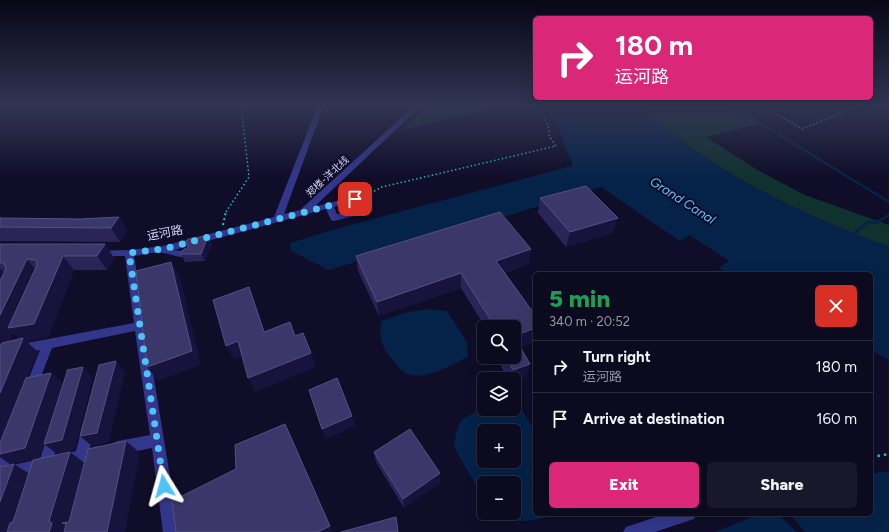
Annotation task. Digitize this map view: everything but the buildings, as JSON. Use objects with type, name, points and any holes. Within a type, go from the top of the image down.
[{"type":"street","points":[[278,219],[312,130]]},
{"type":"street","name":"郑楼-洋北线","points":[[302,213],[392,130]]},
{"type":"street","name":"运河路","points":[[91,253],[129,253],[163,249],[355,199]]},
{"type":"street","points":[[329,206],[334,218],[355,213]]},
{"type":"street","points":[[163,249],[173,253],[187,254]]},
{"type":"street","points":[[129,253],[171,532]]},
{"type":"street","points":[[0,353],[140,326]]},
{"type":"street","points":[[6,364],[18,336]]},
{"type":"street","points":[[25,402],[48,344]]},
{"type":"street","points":[[81,457],[90,419]]},
{"type":"street","points":[[40,480],[59,420]]},
{"type":"street","points":[[0,469],[11,439]]},
{"type":"street","points":[[0,475],[157,440]]},
{"type":"street","points":[[93,468],[97,453]]},
{"type":"street","points":[[631,532],[682,516]]},
{"type":"path","points":[[223,233],[223,222],[226,208],[245,185],[249,176],[244,130]]},
{"type":"path","points":[[355,199],[365,197],[382,188],[556,146],[549,136],[549,130]]},
{"type":"path","points":[[873,457],[889,454]]},
{"type":"green space","points":[[669,130],[735,130],[706,137],[759,171],[805,195],[889,225],[889,247],[811,215],[786,203],[736,177],[683,142]]},
{"type":"water","name":"Grand Canal","points":[[560,130],[669,130],[683,142],[736,177],[811,215],[889,247],[889,360],[873,351],[873,272],[725,272],[601,187],[329,270],[291,251],[290,243],[339,228],[572,166],[572,161],[565,149]]},
{"type":"water","points":[[428,309],[447,311],[467,342],[468,357],[436,372],[418,376],[410,375],[399,368],[385,349],[380,332],[381,321],[404,313]]},
{"type":"water","points":[[521,408],[533,428],[533,516],[551,516],[530,521],[515,520],[521,520],[521,476],[477,476],[477,486],[454,447],[456,433],[461,420],[477,411],[477,416],[521,416]]},
{"type":"water","points":[[883,471],[889,473],[889,532],[805,532],[792,516],[873,516],[873,474]]},
{"type":"water","points":[[755,516],[780,516],[797,532],[715,532]]},
{"type":"pier","points":[[690,235],[729,261],[718,268],[680,241]]},
{"type":"waterway","points":[[771,130],[889,202]]},
{"type":"waterway","points":[[854,234],[868,222],[876,223],[889,215]]},
{"type":"route","points":[[164,486],[129,253],[163,249],[355,199]]}]
